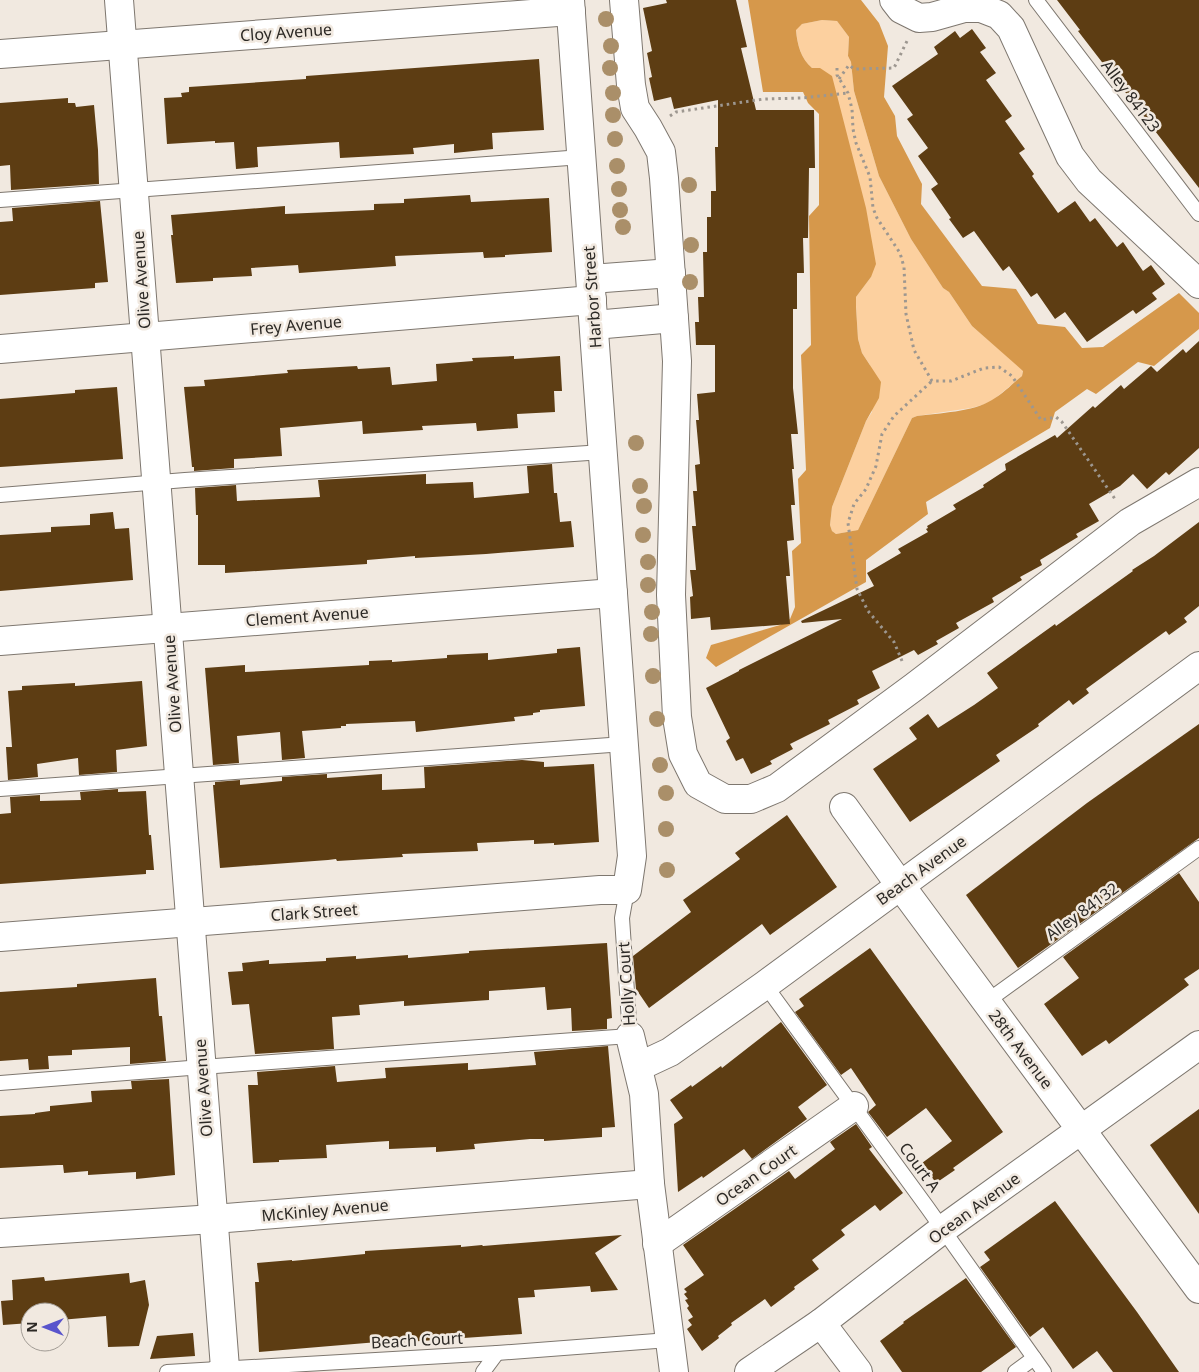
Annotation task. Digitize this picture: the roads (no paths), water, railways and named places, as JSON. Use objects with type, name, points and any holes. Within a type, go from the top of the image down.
[{"type":"street","name":"Olive Avenue","points":[[119,0],[214,1218],[223,1370]]},
{"type":"street","points":[[624,0],[631,85],[635,108],[661,152],[664,178],[678,361],[671,596],[677,716],[683,754],[698,784],[725,799],[751,799],[776,788],[914,687],[1130,522],[1199,482]]},
{"type":"street","points":[[894,0],[901,9],[919,18],[932,17],[964,8],[981,8],[999,15],[1011,28],[1070,156],[1075,163],[1089,181],[1199,284]]},
{"type":"street","name":"Cloy Avenue","points":[[0,54],[571,5]]},
{"type":"street","name":"Harbor Street","points":[[571,5],[613,593]]},
{"type":"street","points":[[592,301],[671,273]]},
{"type":"street","points":[[592,301],[674,318]]},
{"type":"street","name":"Frey Avenue","points":[[0,349],[592,301]]},
{"type":"street","name":"Clement Avenue","points":[[0,641],[613,593]]},
{"type":"street","name":"Holly Court","points":[[613,593],[632,856],[627,890]]},
{"type":"street","name":"Beach Avenue","points":[[638,1067],[670,1052],[765,985],[1199,666]]},
{"type":"street","name":"28th Avenue","points":[[844,807],[1081,1131],[1197,1281]]},
{"type":"street","name":"Clark Street","points":[[0,937],[600,890],[627,890]]},
{"type":"street","name":"Holly Court","points":[[630,1036],[644,1094],[650,1184],[674,1372]]},
{"type":"street","name":"Ocean Avenue","points":[[749,1372],[821,1322],[943,1230],[1199,1045]]},
{"type":"street","name":"Ocean Court","points":[[657,1244],[854,1106]]},
{"type":"street","name":"McKinley Avenue","points":[[0,1234],[650,1184]]},
{"type":"street","points":[[821,1322],[858,1372]]},
{"type":"lane","name":"Alley 84123","points":[[1036,0],[1199,214]]},
{"type":"lane","points":[[0,200],[582,157]]},
{"type":"lane","points":[[0,495],[156,482],[603,452]]},
{"type":"lane","points":[[0,790],[179,775],[624,744]]},
{"type":"lane","name":"Alley 84132","points":[[986,1002],[1199,848]]},
{"type":"lane","name":"Holly Court","points":[[627,890],[622,918],[630,1036]]},
{"type":"lane","name":"Court A","points":[[765,985],[1044,1372]]},
{"type":"lane","points":[[0,1083],[630,1036]]},
{"type":"lane","name":"Beach Court","points":[[167,1372],[497,1353],[669,1340]]},
{"type":"lane","points":[[483,1372],[497,1353]]},
{"type":"lane","points":[[1015,1372],[1034,1358]]}]
